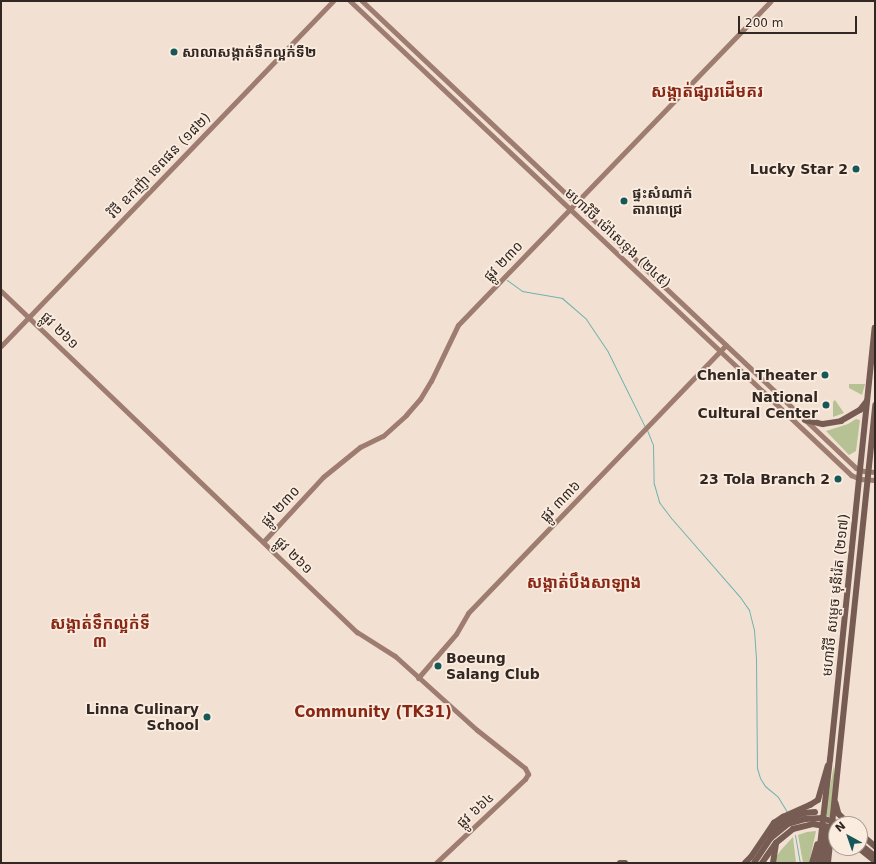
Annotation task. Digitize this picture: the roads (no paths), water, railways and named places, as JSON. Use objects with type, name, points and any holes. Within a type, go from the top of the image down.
[{"type":"main road","name":"មហាវិថី សម្តេច មុនីរ៉េត (២១៧)","points":[[818,863],[875,328]]},
{"type":"main road","points":[[804,420],[823,424],[841,421],[860,410],[867,400]]},
{"type":"main road","name":"មហាវិថី សម្តេច មុនីរ៉េត (២១៧)","points":[[833,816],[875,405]]},
{"type":"main road","points":[[763,863],[770,828],[778,820],[810,806],[818,800],[822,791],[825,773],[830,760]]},
{"type":"main road","points":[[835,795],[838,811],[842,816]]},
{"type":"main road","points":[[745,863],[786,820],[804,813],[815,812]]},
{"type":"main road","points":[[754,863],[768,840],[788,824],[804,819],[822,818],[828,820]]},
{"type":"main road","points":[[763,863],[776,843],[790,832],[804,826],[820,824],[828,826]]},
{"type":"main road","points":[[823,863],[827,830]]},
{"type":"main road","points":[[812,863],[820,837]]},
{"type":"main road","points":[[773,863],[776,843]]},
{"type":"main road","points":[[620,863],[625,863]]},
{"type":"street","name":"វិថី ឧកញ៉ា ទេពផន (១៨២)","points":[[1,346],[333,1]]},
{"type":"street","name":"មហាវិថី ម៉ៅសេទុង (២៤៥)","points":[[350,1],[851,475],[860,479],[875,480]]},
{"type":"street","name":"មហាវិថី ម៉ៅសេទុង (២៤៥)","points":[[362,1],[804,420],[860,470],[875,472]]},
{"type":"street","name":"ផ្លូវ ២៣០","points":[[263,542],[323,477],[360,447],[383,436],[406,415],[420,399],[431,381],[458,325],[771,1]]},
{"type":"street","name":"ផ្លូវ ២៦១","points":[[1,290],[357,632],[394,656],[477,730],[520,764],[528,774]]},
{"type":"street","name":"ផ្លូវ ៣៣៦","points":[[418,678],[456,634],[468,613],[726,346]]},
{"type":"street","name":"ផ្លូវ ៦៦៤","points":[[436,863],[528,774]]},
{"type":"waterway","points":[[507,280],[522,291],[562,298],[586,319],[607,350],[645,427]]},
{"type":"waterway","points":[[647,430],[653,445],[654,484],[659,502],[740,597],[749,610],[754,630],[756,658],[757,768],[760,778],[765,786],[778,797],[787,812]]},
{"type":"waterway","points":[[795,835],[800,863]]},
{"type":"place","name":"សាលាសង្កាត់ទឹកល្អក់ទី២","points":[[174,52]]},
{"type":"place","name":"Lucky Star 2","points":[[856,169]]},
{"type":"place","name":"ផ្ទះសំណាក់ តារាពេជ្រ","points":[[624,201]]},
{"type":"place","name":"Chenla Theater","points":[[825,375]]},
{"type":"place","name":"National Cultural Center","points":[[826,405]]},
{"type":"place","name":"23 Tola Branch 2","points":[[838,479]]},
{"type":"place","name":"Boeung Salang Club","points":[[438,666]]},
{"type":"place","name":"Linna Culinary School","points":[[207,717]]},
{"type":"district","name":"សង្កាត់ផ្សារដើមគរ","points":[[707,92]]},
{"type":"district","name":"សង្កាត់បឹងសាឡាង","points":[[584,583]]},
{"type":"district","name":"សង្កាត់ទឹកល្អក់ទី ៣","points":[[100,633]]},
{"type":"district","name":"Community (TK31)","points":[[373,713]]}]
